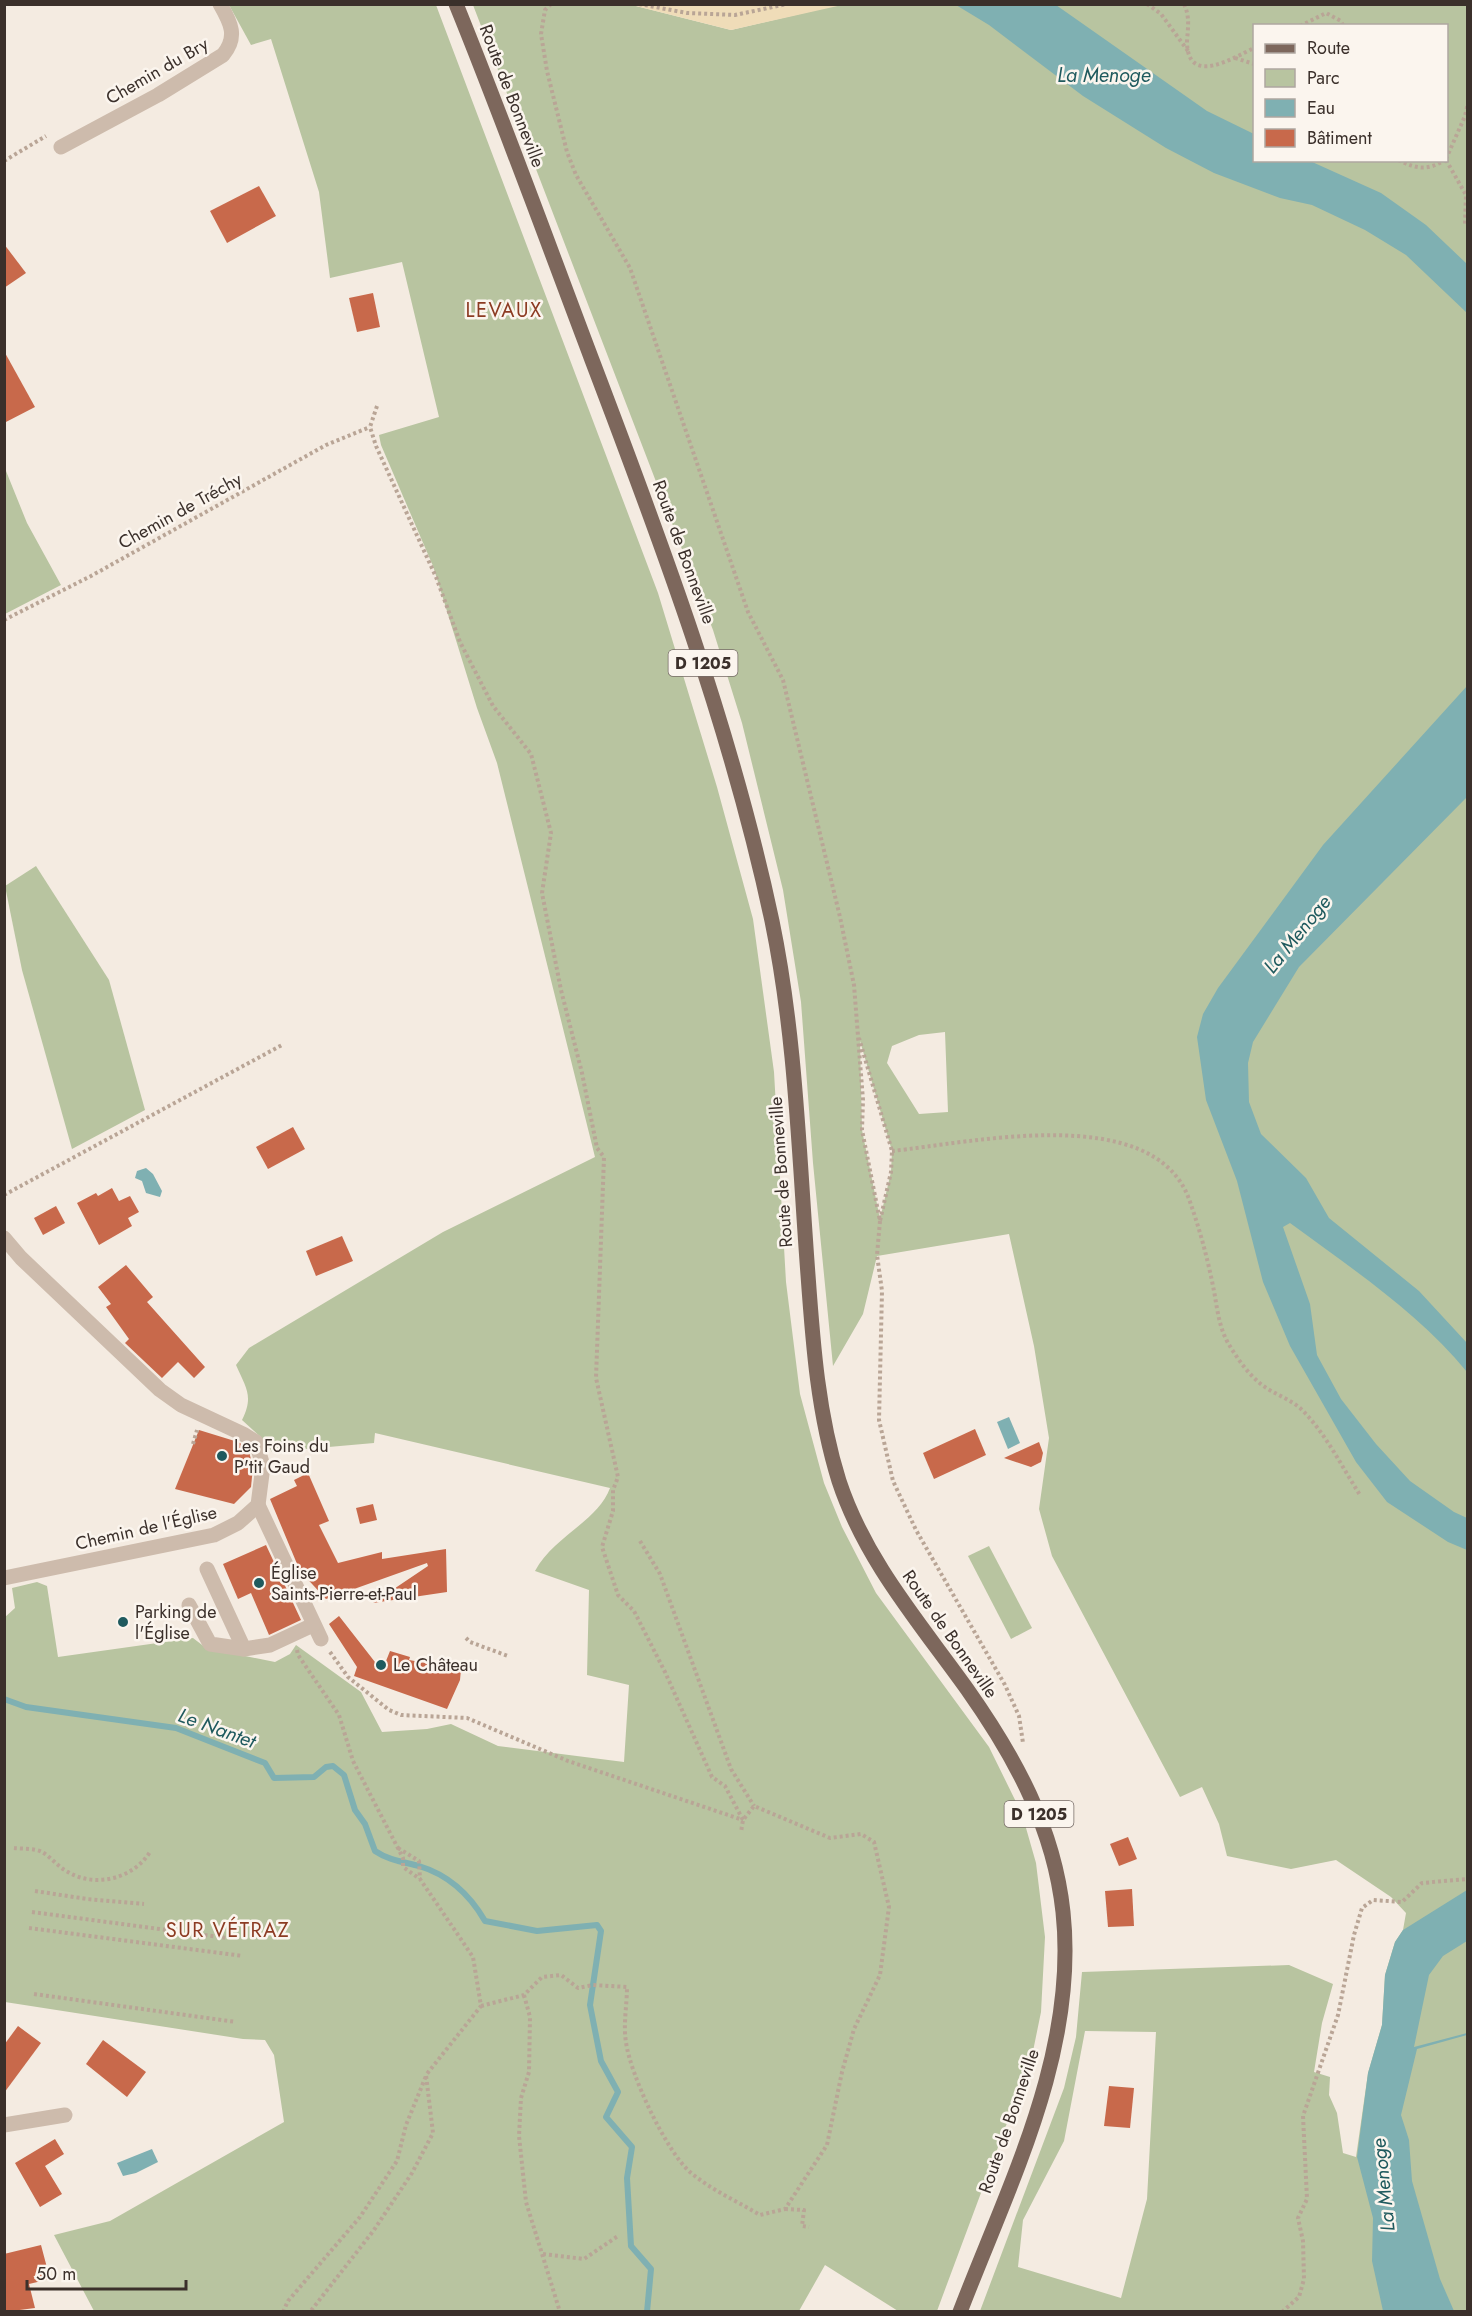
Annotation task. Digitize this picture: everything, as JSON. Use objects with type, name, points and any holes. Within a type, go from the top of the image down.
[{"type":"main road","name":"Route de Bonneville","points":[[456,4],[677,589],[741,789],[783,979],[814,1355],[825,1426],[841,1487],[880,1569],[968,1691],[1028,1788],[1043,1823],[1058,1877],[1066,1943],[1065,1990],[1054,2057],[1038,2108],[960,2312]]},
{"type":"street","name":"Chemin du Bry","points":[[61,147],[158,95],[223,55],[230,46],[232,31],[220,4]]},
{"type":"street","points":[[4,1238],[21,1258],[160,1390],[181,1405],[256,1442],[263,1466],[258,1505],[321,1639]]},
{"type":"street","name":"Chemin de l'Église","points":[[4,1578],[214,1535],[238,1523],[258,1505]]},
{"type":"street","points":[[207,1569],[244,1649]]},
{"type":"street","points":[[189,1605],[210,1644],[244,1649],[270,1645],[313,1625]]},
{"type":"street","points":[[4,2125],[65,2115]]},
{"type":"path","points":[[552,4],[545,10],[541,34],[547,71],[567,152],[576,175],[630,268],[744,601],[783,680],[846,944],[859,1038],[862,1130],[880,1221]]},
{"type":"path","points":[[639,4],[687,13],[735,15],[786,4]]},
{"type":"path","points":[[1147,4],[1161,14],[1194,62],[1202,67],[1214,66],[1253,48]]},
{"type":"path","points":[[1185,4],[1190,22],[1189,52]]},
{"type":"path","points":[[1304,24],[1326,13],[1341,21],[1342,24]]},
{"type":"path","points":[[1234,57],[1253,64]]},
{"type":"path","points":[[1448,155],[1465,116],[1467,103]]},
{"type":"path","points":[[1402,162],[1418,169],[1434,167],[1443,162]]},
{"type":"path","points":[[1447,162],[1466,195],[1466,225]]},
{"type":"path","points":[[377,406],[370,427],[376,446],[435,578],[460,642],[493,706],[531,754],[551,833],[542,893],[561,990],[582,1073],[597,1148],[604,1157],[596,1378],[618,1477],[613,1490],[613,1511],[602,1547],[618,1595],[634,1611],[712,1777],[725,1786],[743,1820]]},
{"type":"path","name":"Chemin de Tréchy","points":[[4,620],[92,576],[326,445],[370,427]]},
{"type":"path","points":[[859,1038],[892,1151],[891,1172],[880,1221],[877,1256],[882,1291],[879,1420],[886,1461],[899,1497],[916,1530],[1005,1685],[1019,1716],[1025,1753]]},
{"type":"path","points":[[4,1195],[282,1046]]},
{"type":"path","points":[[892,1151],[1005,1138],[1097,1137],[1125,1144],[1161,1162],[1179,1180],[1188,1197],[1204,1246],[1221,1326],[1228,1342],[1245,1368],[1262,1384],[1299,1408],[1314,1423],[1360,1495]]},
{"type":"path","points":[[640,1541],[660,1574],[731,1769],[754,1806],[830,1838],[861,1834],[874,1842],[889,1907],[880,1975],[854,2029],[842,2072],[827,2145],[785,2209]]},
{"type":"path","points":[[466,1638],[470,1642],[508,1656]]},
{"type":"path","points":[[321,1639],[348,1677],[389,1710],[401,1715],[467,1718],[568,1761],[743,1820]]},
{"type":"path","points":[[298,1655],[339,1715],[353,1761],[403,1858],[403,1867],[420,1880],[473,1957],[481,2006]]},
{"type":"path","points":[[741,1832],[743,1820],[754,1806]]},
{"type":"path","points":[[14,1848],[41,1851],[69,1873],[88,1880],[107,1879],[126,1874],[144,1861],[150,1852]]},
{"type":"path","points":[[397,1848],[419,1861],[420,1880]]},
{"type":"path","points":[[1282,2312],[1299,2297],[1304,2279],[1303,2241],[1298,2218],[1307,2199],[1303,2116],[1338,2014],[1354,1935],[1362,1908],[1373,1900],[1402,1902],[1422,1883],[1467,1879]]},
{"type":"path","points":[[35,1891],[144,1904]]},
{"type":"path","points":[[32,1912],[227,1938]]},
{"type":"path","points":[[29,1928],[243,1956]]},
{"type":"path","points":[[283,2312],[288,2301],[360,2217],[397,2161],[406,2125],[426,2075],[481,2006],[524,1995],[542,1977],[561,1975],[578,1988],[593,1985],[627,1987],[626,2042],[645,2099],[667,2140],[689,2171],[722,2195],[760,2215],[785,2209],[804,2210],[802,2226],[809,2227]]},
{"type":"path","points":[[34,1994],[236,2022]]},
{"type":"path","points":[[524,1995],[530,2017],[529,2072],[521,2098],[519,2136],[526,2202],[560,2312]]},
{"type":"path","points":[[310,2312],[374,2230],[412,2173],[433,2133],[426,2075]]},
{"type":"path","points":[[543,2254],[584,2259],[618,2236]]},
{"type":"green space","points":[[842,4],[1467,5],[1467,2311],[980,2311],[1064,2088],[1076,2037],[1082,1972],[1289,1965],[1333,1984],[1322,2023],[1314,2072],[1330,2077],[1329,2095],[1337,2113],[1343,2153],[1356,2157],[1368,2073],[1382,2025],[1385,1975],[1395,1942],[1403,1930],[1406,1913],[1391,1897],[1336,1860],[1291,1869],[1227,1856],[1219,1824],[1202,1787],[1180,1797],[1052,1556],[1039,1509],[1049,1438],[1034,1346],[1009,1234],[877,1256],[863,1314],[833,1366],[813,1163],[801,1002],[783,890],[742,723],[713,630],[473,5],[632,5],[731,30]],"holes":[[[945,1032],[948,1112],[919,1114],[887,1063],[892,1046],[919,1035]],[[860,1041],[892,1151],[891,1172],[880,1219],[862,1130]],[[1085,2031],[1156,2032],[1147,2199],[1121,2298],[1018,2267],[1023,2220],[1064,2141]]]},
{"type":"green space","points":[[229,5],[436,5],[658,593],[717,787],[753,919],[774,1072],[786,1282],[800,1394],[824,1483],[842,1527],[876,1593],[989,1747],[1022,1814],[1036,1863],[1045,1937],[1041,2012],[1032,2056],[937,2311],[898,2311],[825,2265],[799,2311],[94,2311],[54,2235],[110,2221],[284,2122],[274,2055],[265,2040],[243,2039],[5,2002],[4,1618],[15,1608],[12,1588],[37,1582],[47,1586],[58,1657],[193,1638],[206,1648],[275,1662],[290,1654],[296,1645],[361,1692],[382,1732],[427,1729],[451,1724],[498,1746],[624,1762],[629,1685],[587,1675],[589,1590],[535,1571],[553,1548],[596,1510],[610,1488],[375,1433],[374,1443],[272,1452],[264,1440],[242,1420],[248,1405],[248,1398],[236,1365],[249,1348],[443,1232],[595,1157],[497,763],[477,708],[433,566],[381,445],[379,435],[439,417],[402,262],[330,278],[319,192],[271,39],[251,45]]},
{"type":"green space","points":[[4,466],[27,523],[61,585],[5,614]]},
{"type":"green space","points":[[36,866],[109,980],[145,1110],[72,1149],[22,970],[5,886]]},
{"type":"green space","points":[[989,1546],[1032,1628],[1011,1639],[968,1556]]},
{"type":"sand","points":[[632,4],[842,5],[731,30]]},
{"type":"water","name":"La Menoge","points":[[956,5],[1056,5],[1207,111],[1253,134],[1253,162],[1312,162],[1381,193],[1426,225],[1467,264],[1467,313],[1406,255],[1365,230],[1312,205],[1280,198],[1214,173],[1166,148],[1083,96],[989,25]]},
{"type":"water","name":"La Menoge","points":[[1467,686],[1467,797],[1299,967],[1253,1042],[1248,1063],[1249,1102],[1261,1134],[1306,1178],[1329,1218],[1419,1291],[1467,1343],[1467,1372],[1428,1330],[1383,1292],[1290,1223],[1283,1227],[1310,1304],[1317,1355],[1341,1399],[1376,1444],[1410,1481],[1454,1512],[1467,1518],[1467,1550],[1448,1542],[1387,1502],[1356,1462],[1290,1346],[1263,1282],[1237,1181],[1206,1100],[1197,1037],[1203,1014],[1218,988],[1323,845]]},
{"type":"water","points":[[146,1168],[153,1174],[162,1191],[160,1197],[146,1193],[142,1181],[135,1178],[137,1171]]},
{"type":"water","points":[[1009,1417],[1020,1443],[1008,1449],[997,1422]]},
{"type":"water","name":"La Menoge","points":[[1467,1890],[1467,1941],[1443,1956],[1429,1975],[1414,2047],[1467,2033],[1467,2035],[1417,2049],[1401,2115],[1409,2140],[1412,2181],[1440,2279],[1454,2311],[1383,2311],[1372,2261],[1373,2218],[1357,2157],[1368,2073],[1382,2025],[1385,1975],[1395,1942],[1403,1930]]},
{"type":"water","points":[[152,2149],[158,2162],[136,2173],[123,2176],[117,2163]]},
{"type":"building","points":[[259,186],[276,216],[227,243],[210,211]]},
{"type":"building","points":[[4,244],[26,273],[4,288]]},
{"type":"building","points":[[373,293],[380,327],[357,332],[349,298]]},
{"type":"building","points":[[4,351],[35,407],[4,423]]},
{"type":"building","points":[[293,1127],[305,1149],[268,1169],[256,1147]]},
{"type":"building","points":[[112,1188],[119,1201],[130,1196],[139,1212],[128,1218],[132,1226],[99,1245],[77,1203],[96,1193],[98,1196]]},
{"type":"building","points":[[56,1206],[65,1223],[43,1235],[34,1218]]},
{"type":"building","points":[[342,1236],[353,1261],[316,1276],[306,1251]]},
{"type":"building","points":[[126,1265],[153,1297],[147,1302],[205,1367],[194,1378],[178,1362],[162,1378],[125,1343],[129,1339],[106,1307],[111,1304],[98,1287]]},
{"type":"building","points":[[975,1429],[986,1455],[934,1479],[923,1453]]},
{"type":"building","name":"Les Foins du P'tit Gaud","points":[[199,1430],[238,1442],[248,1448],[253,1467],[251,1487],[234,1504],[175,1489]]},
{"type":"building","points":[[1039,1442],[1043,1453],[1041,1462],[1031,1467],[1004,1458]]},
{"type":"building","points":[[308,1473],[329,1521],[319,1525],[338,1563],[382,1552],[382,1559],[446,1549],[447,1592],[373,1603],[428,1566],[427,1563],[326,1599],[300,1571],[270,1499],[297,1486],[294,1480]]},
{"type":"building","points":[[373,1504],[377,1520],[360,1524],[356,1508]]},
{"type":"building","name":"Église Saints-Pierre-et-Paul","points":[[266,1545],[301,1620],[269,1635],[251,1593],[238,1599],[223,1564]]},
{"type":"building","name":"Le Château","points":[[339,1616],[382,1671],[390,1651],[410,1657],[409,1660],[461,1669],[460,1680],[447,1709],[354,1676],[357,1667],[329,1624]]},
{"type":"building","points":[[1128,1837],[1137,1859],[1119,1866],[1110,1844]]},
{"type":"building","points":[[1132,1889],[1134,1926],[1108,1927],[1105,1891]]},
{"type":"building","points":[[18,2026],[41,2043],[4,2093],[4,2045]]},
{"type":"building","points":[[103,2040],[146,2072],[127,2097],[86,2064]]},
{"type":"building","points":[[1109,2086],[1134,2088],[1130,2128],[1104,2126]]},
{"type":"building","points":[[55,2139],[64,2154],[45,2166],[62,2194],[40,2207],[15,2163]]},
{"type":"building","points":[[41,2245],[50,2279],[29,2284],[35,2308],[4,2312],[4,2254]]},
{"type":"waterway","name":"Le Nantet","points":[[4,1699],[26,1707],[176,1728],[265,1763],[274,1778],[314,1777],[326,1767],[333,1766],[344,1775],[355,1810],[365,1824],[375,1851],[391,1859],[419,1866],[440,1875],[458,1887],[485,1921],[537,1931],[597,1925],[601,1931],[590,2005],[601,2061],[618,2092],[606,2117],[632,2147],[627,2178],[631,2246],[651,2269],[647,2312]]},
{"type":"place","name":"Les Foins du P'tit Gaud","points":[[222,1456]]},
{"type":"place","name":"Église Saints-Pierre-et-Paul","points":[[259,1583]]},
{"type":"place","name":"Parking de l'Église","points":[[123,1622]]},
{"type":"place","name":"Le Château","points":[[381,1665]]},
{"type":"district","name":"LEVAUX","points":[[504,310]]},
{"type":"district","name":"SUR VÉTRAZ","points":[[228,1930]]}]
